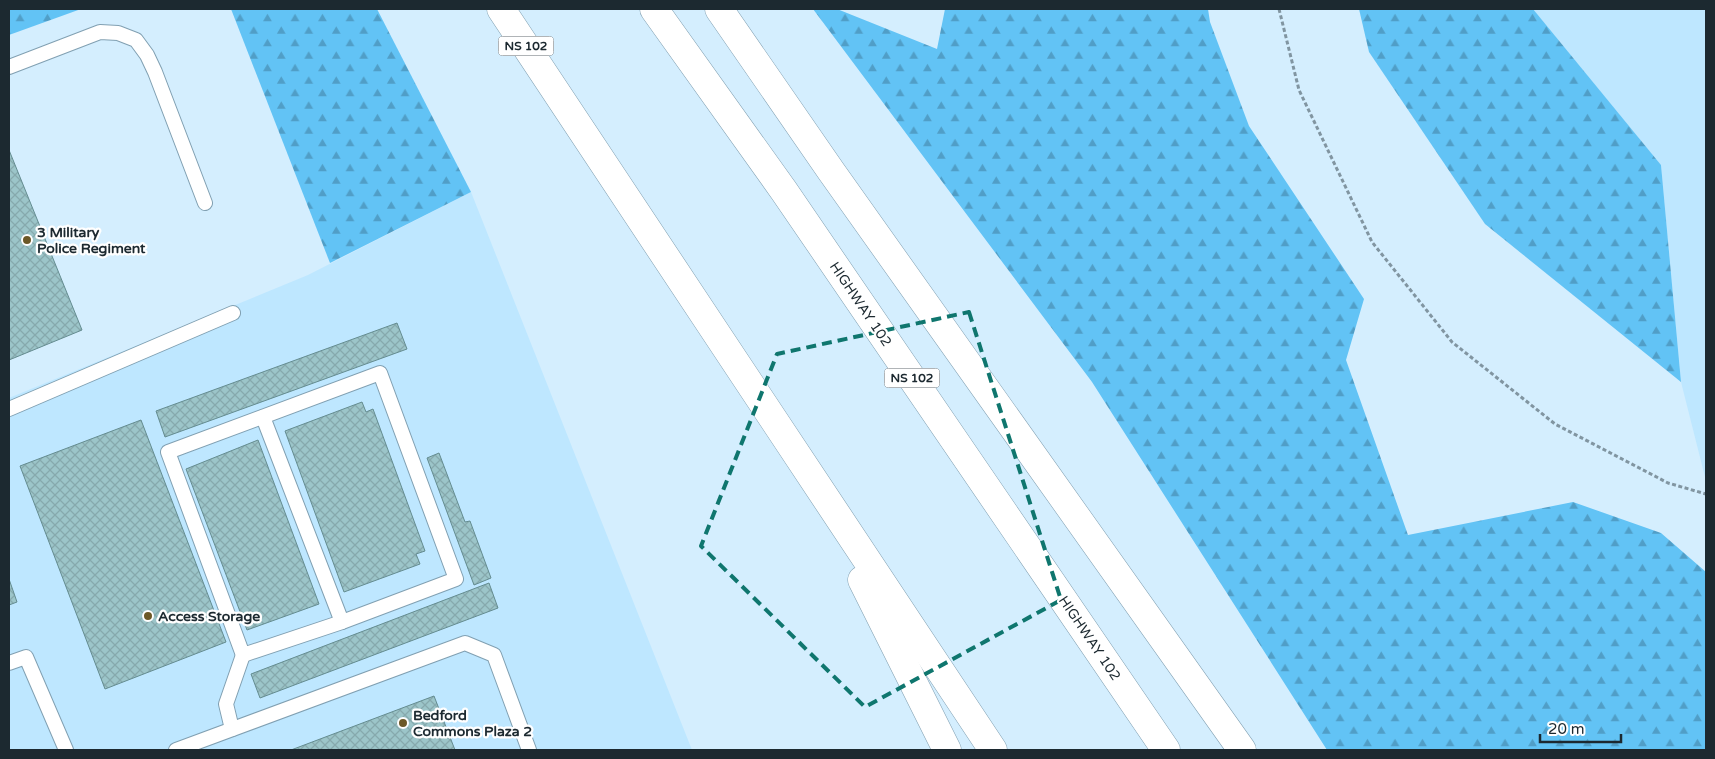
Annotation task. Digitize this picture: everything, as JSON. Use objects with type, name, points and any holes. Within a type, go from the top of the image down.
[{"type":"highway","name":"NS 102","points":[[501,9],[993,750]]},
{"type":"highway","name":"HIGHWAY 102","points":[[654,9],[784,191],[1166,750]]},
{"type":"highway","points":[[719,9],[831,172],[1242,750]]},
{"type":"highway","points":[[806,469],[947,750]]},
{"type":"lane","points":[[9,67],[100,32],[118,33],[136,40],[147,55],[155,72],[205,203]]},
{"type":"lane","points":[[9,409],[233,313]]},
{"type":"lane","points":[[232,729],[226,704],[243,656],[168,452],[380,374],[456,579],[342,622],[243,656]]},
{"type":"lane","points":[[263,417],[342,622]]},
{"type":"lane","points":[[176,750],[207,744],[232,729],[465,643],[494,655],[529,750]]},
{"type":"lane","points":[[9,663],[26,657],[66,750]]},
{"type":"path","points":[[1279,9],[1299,90],[1372,242],[1452,342],[1554,424],[1668,483],[1706,494]]},
{"type":"highlighted area","points":[[969,312],[1061,600],[865,707],[701,546],[777,354]]},
{"type":"shaded area","points":[[1533,9],[1706,9],[1706,481],[1681,382],[1661,165]]},
{"type":"shaded area","points":[[471,192],[692,750],[9,750],[9,398],[308,275]]},
{"type":"green space","points":[[9,9],[81,9],[9,35]]},
{"type":"green space","points":[[231,9],[377,9],[471,192],[330,263]]},
{"type":"green space","points":[[813,9],[837,9],[937,49],[945,9],[1208,9],[1210,22],[1249,126],[1364,299],[1346,360],[1408,535],[1573,502],[1661,533],[1706,572],[1706,750],[1327,750],[1092,382]]},
{"type":"green space","points":[[1359,9],[1533,9],[1661,165],[1681,382],[1485,224],[1369,52]]},
{"type":"building","name":"3 Military Police Regiment","points":[[9,150],[82,330],[9,360]]},
{"type":"building","points":[[397,323],[407,349],[165,437],[156,411]]},
{"type":"building","points":[[362,402],[366,412],[373,409],[425,551],[416,554],[420,564],[344,592],[285,431]]},
{"type":"building","points":[[141,420],[226,642],[105,689],[20,466]]},
{"type":"building","points":[[258,440],[319,604],[247,630],[186,469]]},
{"type":"building","points":[[439,453],[465,522],[470,521],[491,578],[474,585],[427,458]]},
{"type":"building","points":[[9,579],[17,602],[9,605]]},
{"type":"building","points":[[489,583],[498,608],[260,698],[251,674]]},
{"type":"building","name":"Bedford Commons Plaza 2","points":[[434,696],[455,750],[291,750]]},
{"type":"place","name":"3 Military Police Regiment","points":[[27,240]]},
{"type":"place","name":"Access Storage","points":[[148,616]]},
{"type":"place","name":"Bedford Commons Plaza 2","points":[[403,723]]}]
